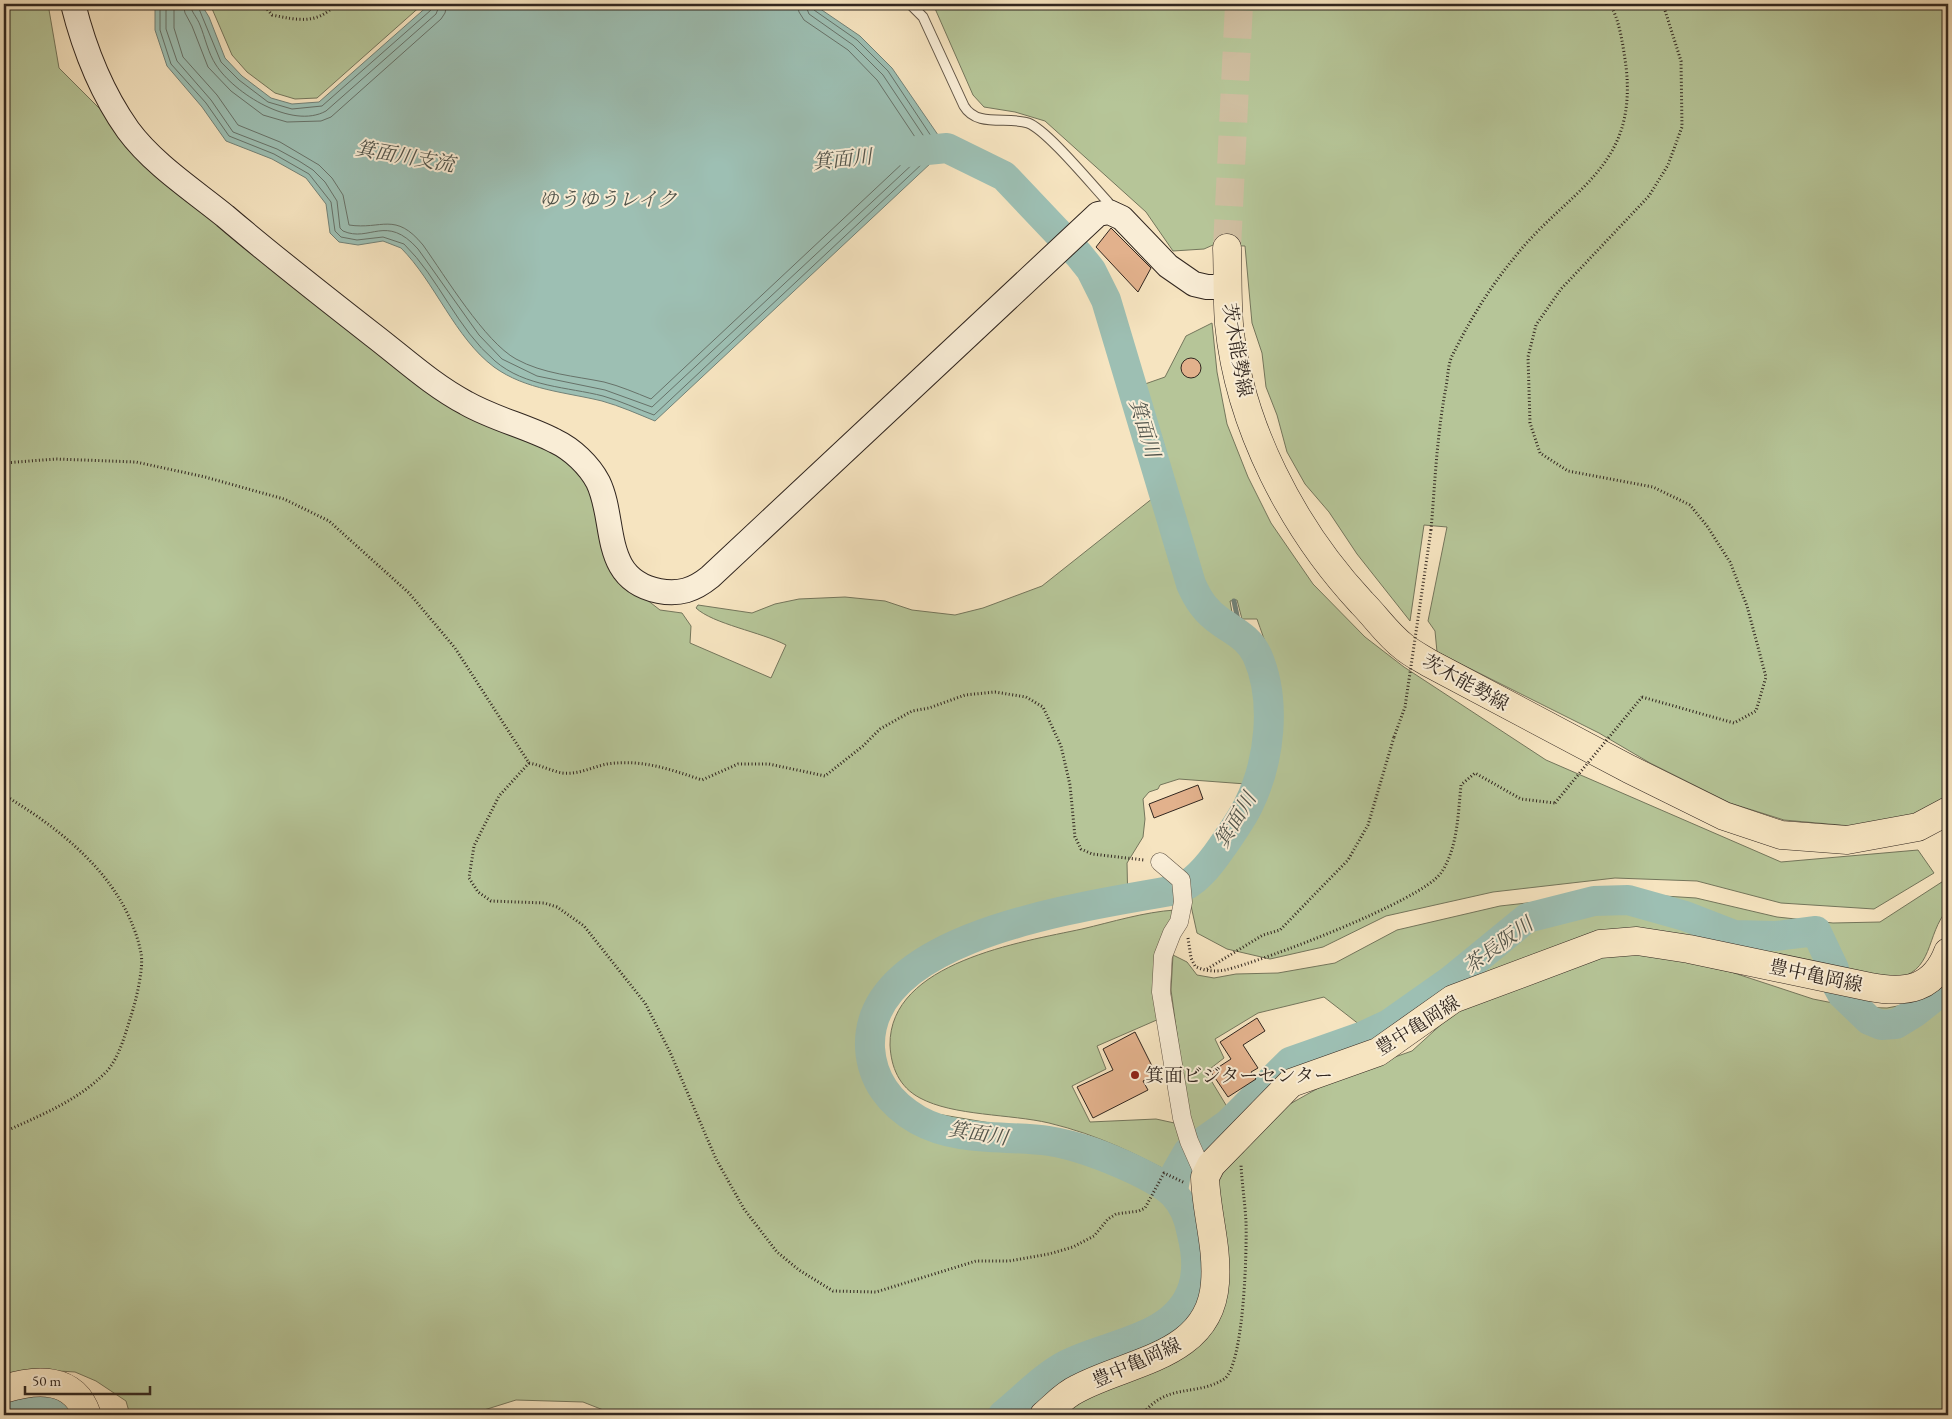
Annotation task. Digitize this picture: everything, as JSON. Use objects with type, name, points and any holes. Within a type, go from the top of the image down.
[{"type":"main road","name":"茨木能勢線","points":[[1227,248],[1228,292],[1234,352],[1247,405],[1272,471],[1307,534],[1342,581],[1403,647],[1429,663],[1629,769],[1724,816],[1781,835],[1847,840],[1918,827],[1948,811]]},
{"type":"main road","name":"豊中亀岡線","points":[[1044,1415],[1076,1389],[1183,1343],[1199,1326],[1213,1298],[1216,1278],[1193,1163],[1211,1165],[1291,1083],[1378,1052],[1453,999],[1600,944],[1637,941],[1708,953],[1880,989],[1915,987],[1930,980],[1938,973],[1948,952]]},
{"type":"main road","points":[[4,1390],[42,1381],[70,1389],[84,1406],[87,1415]]},
{"type":"street","points":[[73,4],[87,54],[129,131],[153,156],[257,243],[457,399],[501,421],[551,439],[578,457],[599,484],[605,503],[613,550],[621,565],[630,576],[643,585],[655,590],[676,592],[694,588],[710,577],[1094,216],[1109,212],[1122,218],[1168,266],[1182,277],[1201,286],[1228,292]]},
{"type":"street","points":[[1160,862],[1181,880],[1183,902],[1179,922],[1172,933],[1163,956],[1160,983],[1176,1086],[1193,1163]]},
{"type":"lane","points":[[910,4],[923,17],[969,114],[978,119],[1017,120],[1040,129],[1108,202],[1109,212]]},
{"type":"path","points":[[263,4],[272,16],[299,20],[326,15],[336,4]]},
{"type":"path","points":[[1610,4],[1624,54],[1627,79],[1624,126],[1610,157],[1580,193],[1563,207],[1514,257],[1477,311],[1452,356],[1438,432],[1431,530],[1406,707],[1394,737],[1368,825],[1348,860],[1280,930],[1263,935],[1206,970],[1224,970],[1268,957],[1386,909],[1427,885],[1441,873],[1454,843],[1461,784],[1475,772],[1521,799],[1555,803],[1642,697],[1734,723],[1756,711],[1766,677],[1747,606],[1730,562],[1708,526],[1690,505],[1653,487],[1568,471],[1540,453],[1530,423],[1528,357],[1536,325],[1561,289],[1649,196],[1668,165],[1682,127],[1681,62],[1663,4]]},
{"type":"path","points":[[4,463],[56,459],[136,462],[205,477],[284,499],[329,521],[409,593],[455,648],[529,763],[546,766],[562,772],[587,771],[607,764],[656,764],[702,780],[738,764],[769,764],[825,776],[863,746],[880,728],[912,711],[929,708],[965,695],[995,692],[1026,697],[1044,706],[1061,746],[1070,785],[1075,837],[1081,850],[1092,854],[1160,862]]},
{"type":"path","points":[[529,763],[499,796],[474,846],[469,878],[478,892],[491,901],[544,903],[557,907],[584,926],[645,1003],[670,1052],[716,1159],[744,1209],[777,1252],[799,1270],[833,1291],[876,1292],[976,1261],[1009,1261],[1049,1254],[1091,1238],[1116,1214],[1142,1210],[1150,1201],[1164,1173],[1169,1176],[1193,1163]]},
{"type":"path","points":[[4,795],[30,810],[78,848],[116,890],[128,914],[141,954],[135,1002],[121,1046],[108,1069],[86,1090],[64,1105],[4,1132]]},
{"type":"green space","points":[[4,4],[48,4],[59,68],[213,222],[409,374],[551,448],[584,477],[594,505],[605,560],[615,575],[660,610],[682,613],[691,626],[690,643],[771,678],[786,645],[714,619],[696,608],[698,605],[752,613],[775,604],[799,599],[845,597],[885,601],[912,610],[955,615],[983,608],[1042,586],[1153,498],[1174,569],[1190,606],[1202,620],[1240,652],[1251,672],[1257,700],[1259,728],[1257,752],[1246,784],[1179,779],[1160,785],[1158,789],[1149,792],[1143,799],[1145,819],[1143,837],[1127,863],[1128,908],[987,940],[946,957],[901,989],[888,1007],[880,1028],[880,1055],[885,1075],[895,1090],[915,1107],[937,1114],[1055,1134],[1089,1143],[1123,1157],[1180,1185],[1196,1212],[1203,1235],[1202,1295],[1180,1331],[1059,1389],[1028,1415],[616,1415],[583,1402],[516,1400],[468,1415],[130,1415],[126,1401],[96,1381],[75,1372],[43,1370],[4,1381]]},
{"type":"green space","points":[[210,4],[423,4],[317,98],[295,99],[275,93],[247,72],[232,55]]},
{"type":"green space","points":[[933,4],[1948,4],[1948,799],[1914,815],[1851,826],[1784,820],[1730,803],[1650,763],[1599,733],[1437,652],[1435,631],[1428,621],[1447,527],[1424,525],[1410,621],[1357,554],[1329,512],[1305,484],[1287,452],[1277,415],[1266,387],[1262,353],[1252,323],[1245,246],[1213,245],[1204,249],[1173,251],[1146,212],[1045,121],[1015,112],[984,107],[973,95]]},
{"type":"green space","points":[[1212,323],[1217,372],[1227,424],[1248,477],[1271,523],[1313,584],[1365,637],[1404,667],[1546,760],[1781,862],[1918,850],[1934,873],[1874,909],[1781,903],[1697,881],[1615,878],[1493,892],[1386,916],[1323,947],[1270,959],[1227,949],[1197,933],[1188,892],[1207,877],[1237,843],[1259,805],[1272,762],[1279,703],[1275,673],[1257,619],[1242,619],[1237,600],[1230,601],[1233,618],[1214,602],[1203,584],[1160,447],[1164,445],[1145,384],[1165,377],[1186,336]]},
{"type":"green space","points":[[1948,878],[1948,909],[1941,919],[1928,952],[1916,969],[1906,976],[1892,979],[1647,931],[1378,1039],[1324,997],[1258,1013],[1215,1039],[1224,1058],[1206,1072],[1229,1110],[1274,1065],[1287,1075],[1218,1142],[1200,1153],[1189,1123],[1171,990],[1173,955],[1187,962],[1197,975],[1214,978],[1236,974],[1278,973],[1335,963],[1397,930],[1500,906],[1616,893],[1696,898],[1777,917],[1833,923],[1880,922]]},
{"type":"green space","points":[[1175,910],[1159,1019],[1097,1046],[1106,1069],[1072,1086],[1090,1122],[1156,1119],[1179,1124],[1192,1158],[1181,1178],[1117,1146],[1084,1133],[1034,1120],[965,1111],[933,1104],[913,1093],[898,1076],[894,1069],[890,1045],[896,1017],[911,994],[934,975],[963,961],[1027,941],[1140,915]]},
{"type":"green space","points":[[1637,951],[1731,972],[1813,999],[1853,1007],[1887,1008],[1924,1001],[1948,986],[1948,1415],[1059,1415],[1070,1406],[1196,1345],[1219,1181],[1223,1173],[1251,1140],[1281,1109],[1338,1077],[1412,1051],[1457,1010],[1603,956]]},
{"type":"water","name":"ゆうゆうレイク","points":[[155,4],[201,4],[209,17],[225,58],[242,76],[271,98],[292,104],[319,102],[430,4],[813,4],[860,36],[892,68],[947,148],[655,421],[609,403],[546,389],[506,375],[480,355],[468,341],[424,277],[401,248],[383,241],[358,245],[339,242],[330,233],[326,204],[306,178],[272,159],[226,141],[202,107],[167,66],[155,30]]},
{"type":"building","points":[[1111,228],[1151,268],[1138,292],[1096,247]]},
{"type":"building","points":[[1191,358],[1198,361],[1201,368],[1198,375],[1191,378],[1184,375],[1181,368],[1184,361]]},
{"type":"building","points":[[1198,785],[1203,799],[1154,818],[1149,804]]},
{"type":"building","points":[[1257,1018],[1265,1031],[1243,1045],[1258,1068],[1251,1072],[1256,1079],[1228,1097],[1211,1072],[1231,1059],[1220,1042]]},
{"type":"building","name":"箕面ビジターセンター","points":[[1135,1032],[1156,1074],[1143,1081],[1148,1090],[1093,1118],[1077,1087],[1113,1070],[1103,1049]]},
{"type":"waterway","name":"箕面川","points":[[907,152],[947,148],[1004,176],[1091,270],[1106,300],[1191,584],[1207,610],[1241,636],[1254,649],[1263,673],[1269,711],[1266,751],[1256,789],[1236,827],[1213,860],[1196,878],[1175,890],[1041,916],[990,931],[943,951],[904,977],[878,1009],[870,1048],[871,1060],[884,1090],[908,1114],[933,1127],[949,1132],[965,1135],[1049,1141],[1104,1156],[1166,1187],[1180,1201],[1189,1221],[1196,1267],[1195,1281],[1185,1305],[1157,1329],[1139,1338],[1066,1365],[1041,1382],[1003,1415]]},
{"type":"waterway","points":[[1234,601],[1241,635]]},
{"type":"waterway","name":"茶長阪川","points":[[1173,1191],[1176,1173],[1188,1152],[1228,1124],[1290,1062],[1361,1037],[1389,1024],[1450,981],[1527,918],[1594,901],[1628,900],[1685,916],[1734,935],[1776,936],[1816,931],[1834,969],[1836,983],[1842,994],[1869,1020],[1881,1025],[1896,1024],[1914,1013],[1933,998],[1948,978]]},
{"type":"waterway","name":"箕面川","points":[[4,1413],[38,1403],[59,1415]]},
{"type":"tunnel","points":[[1227,248],[1239,4]]},
{"type":"place","name":"箕面ビジターセンター","points":[[1135,1075]]},
{"type":"water label","name":"箕面川支流","points":[[405,156]]}]
